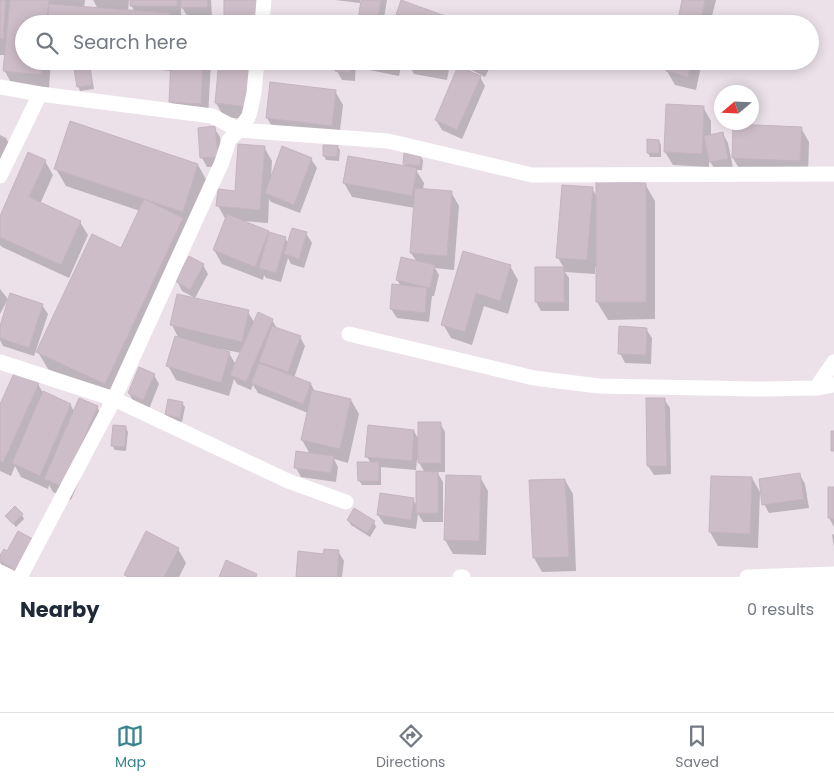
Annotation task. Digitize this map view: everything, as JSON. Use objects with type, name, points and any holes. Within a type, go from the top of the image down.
[{"type":"street","points":[[263,15],[264,0]]},
{"type":"street","points":[[20,577],[114,399],[222,162],[229,140],[249,116],[256,70]]},
{"type":"street","points":[[0,87],[40,94],[212,116],[239,130],[388,141],[532,175],[834,174]]},
{"type":"street","points":[[0,176],[40,94]]},
{"type":"street","points":[[349,334],[534,378],[599,386],[758,389],[816,388],[834,385]]},
{"type":"street","points":[[0,362],[114,399],[288,481],[346,502]]},
{"type":"street","points":[[816,388],[834,362]]},
{"type":"street","points":[[0,572],[10,577]]},
{"type":"street","points":[[747,577],[834,574]]},
{"type":"building","points":[[0,0],[6,0],[3,39],[0,38]]},
{"type":"building","points":[[10,0],[49,0],[47,15],[15,15],[15,70],[42,70],[41,75],[3,71]]},
{"type":"building","points":[[130,0],[177,0],[177,6],[130,6]]},
{"type":"building","points":[[181,0],[207,0],[208,7],[181,8]]},
{"type":"building","points":[[224,0],[257,0],[258,15],[224,15]]},
{"type":"building","points":[[361,0],[381,0],[378,15],[359,15]]},
{"type":"building","points":[[401,0],[442,15],[396,15]]},
{"type":"building","points":[[682,0],[705,0],[702,15],[679,15]]},
{"type":"building","points":[[49,4],[170,13],[170,15],[48,15]]},
{"type":"building","points":[[74,70],[90,70],[92,85],[77,87]]},
{"type":"building","points":[[171,70],[203,70],[201,104],[169,102]]},
{"type":"building","points":[[218,70],[252,70],[249,107],[215,103]]},
{"type":"building","points":[[335,70],[350,70],[350,73]]},
{"type":"building","points":[[456,70],[467,70],[481,76],[457,130],[435,120]]},
{"type":"building","points":[[666,70],[689,70],[688,77]]},
{"type":"building","points":[[270,82],[336,90],[332,126],[266,118]]},
{"type":"building","points":[[666,104],[704,106],[702,154],[664,152]]},
{"type":"building","points":[[70,121],[198,164],[183,212],[54,169]]},
{"type":"building","points":[[759,125],[802,127],[800,161],[732,158],[733,130],[759,130]]},
{"type":"building","points":[[215,126],[218,157],[200,158],[198,128]]},
{"type":"building","points":[[723,132],[728,159],[709,162],[704,136]]},
{"type":"building","points":[[647,139],[659,140],[659,153],[647,153]]},
{"type":"building","points":[[238,144],[265,146],[260,210],[216,206],[218,189],[235,191]]},
{"type":"building","points":[[323,145],[338,145],[337,157],[323,156]]},
{"type":"building","points":[[282,146],[312,158],[294,205],[265,193]]},
{"type":"building","points":[[28,152],[46,160],[29,197],[81,221],[61,265],[0,237],[0,216]]},
{"type":"building","points":[[404,153],[421,155],[420,166],[403,164]]},
{"type":"building","points":[[348,156],[417,168],[412,196],[343,183]]},
{"type":"building","points":[[596,181],[646,183],[646,302],[596,302]]},
{"type":"building","points":[[562,185],[593,187],[587,260],[556,258]]},
{"type":"building","points":[[415,188],[452,191],[447,256],[410,253]]},
{"type":"building","points":[[144,199],[183,218],[105,384],[36,352],[92,234],[121,248]]},
{"type":"building","points":[[227,214],[269,231],[255,267],[213,250]]},
{"type":"building","points":[[292,228],[307,232],[299,259],[284,254]]},
{"type":"building","points":[[269,232],[286,237],[276,273],[259,268]]},
{"type":"building","points":[[463,251],[511,265],[500,301],[476,293],[465,332],[441,325]]},
{"type":"building","points":[[189,256],[204,264],[190,290],[175,281]]},
{"type":"building","points":[[401,257],[435,265],[430,288],[396,280]]},
{"type":"building","points":[[535,267],[564,267],[564,302],[535,302]]},
{"type":"building","points":[[392,284],[427,288],[425,313],[390,309]]},
{"type":"building","points":[[10,293],[43,304],[29,348],[0,338],[0,326]]},
{"type":"building","points":[[177,294],[249,310],[242,342],[170,325]]},
{"type":"building","points":[[258,312],[273,319],[246,382],[230,375]]},
{"type":"building","points":[[272,326],[301,336],[288,372],[259,362]]},
{"type":"building","points":[[619,326],[647,328],[646,355],[618,354]]},
{"type":"building","points":[[175,336],[230,352],[221,383],[166,366]]},
{"type":"building","points":[[259,363],[311,383],[303,404],[251,383]]},
{"type":"building","points":[[139,367],[155,374],[143,400],[128,393]]},
{"type":"building","points":[[15,371],[39,383],[3,463],[0,461],[0,404]]},
{"type":"building","points":[[312,390],[351,399],[340,449],[301,440]]},
{"type":"building","points":[[43,391],[71,404],[40,476],[12,463]]},
{"type":"building","points":[[79,398],[98,406],[63,487],[44,479]]},
{"type":"building","points":[[646,398],[665,398],[667,466],[647,466]]},
{"type":"building","points":[[168,399],[183,402],[180,418],[165,415]]},
{"type":"building","points":[[418,422],[441,422],[441,463],[418,463]]},
{"type":"building","points":[[113,425],[126,426],[125,447],[111,446]]},
{"type":"building","points":[[368,425],[414,430],[412,461],[365,457]]},
{"type":"building","points":[[831,431],[834,431],[834,451],[831,451]]},
{"type":"building","points":[[296,451],[334,456],[331,473],[294,468]]},
{"type":"building","points":[[357,462],[379,462],[379,481],[358,481]]},
{"type":"building","points":[[416,471],[438,472],[438,513],[416,513]]},
{"type":"building","points":[[800,473],[804,499],[762,505],[759,479]]},
{"type":"building","points":[[446,475],[481,476],[479,541],[444,540]]},
{"type":"building","points":[[711,476],[752,477],[750,534],[709,532]]},
{"type":"building","points":[[565,479],[569,557],[533,558],[529,480]]},
{"type":"building","points":[[828,487],[834,487],[834,519],[828,518]]},
{"type":"building","points":[[380,493],[414,498],[411,520],[377,515]]},
{"type":"building","points":[[15,506],[23,514],[13,524],[5,516]]},
{"type":"building","points":[[354,508],[375,521],[367,533],[347,520]]},
{"type":"building","points":[[18,531],[33,539],[15,570],[0,561],[0,555],[4,549],[7,551]]},
{"type":"building","points":[[146,531],[179,548],[164,577],[129,577],[124,575]]},
{"type":"building","points":[[324,549],[339,550],[337,577],[296,577],[298,551],[323,554]]},
{"type":"building","points":[[226,560],[257,574],[256,577],[219,577]]}]
